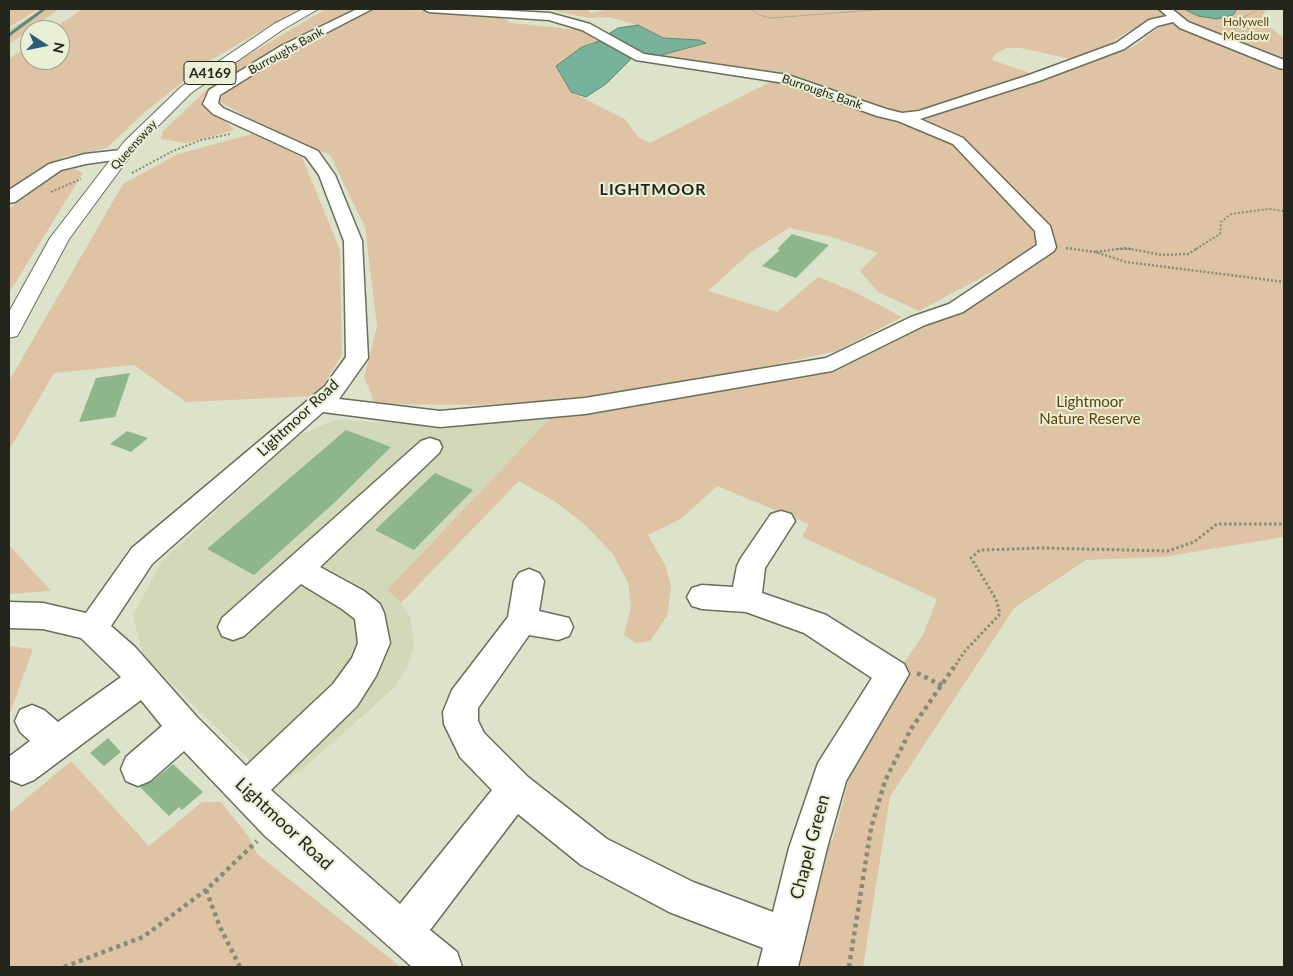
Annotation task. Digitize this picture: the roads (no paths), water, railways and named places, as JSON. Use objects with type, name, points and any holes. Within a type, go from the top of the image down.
[{"type":"main road","name":"Queensway","points":[[9,331],[60,238],[122,155],[186,90],[278,27],[312,9]]},
{"type":"street","name":"Burroughs Bank","points":[[258,129],[218,111],[210,104],[214,92],[286,49],[366,9]]},
{"type":"street","name":"Burroughs Bank","points":[[429,9],[550,17],[586,27],[641,57],[788,79],[882,113],[902,117],[921,115],[1034,78],[1120,46],[1170,13]]},
{"type":"street","points":[[1170,13],[1204,34],[1284,65]]},
{"type":"street","points":[[641,57],[658,74]]},
{"type":"street","points":[[318,404],[440,419],[585,406],[832,364],[918,320],[956,308],[1047,247],[1044,230],[958,141],[902,117]]},
{"type":"street","name":"Lightmoor Road","points":[[92,629],[142,556],[318,404],[333,390],[357,358],[353,241],[327,175],[312,154],[258,129]]},
{"type":"street","points":[[9,198],[55,166],[85,159],[122,155]]},
{"type":"street","points":[[233,627],[299,569],[430,447]]},
{"type":"street","points":[[746,600],[751,566],[781,521]]},
{"type":"street","points":[[246,790],[345,696],[365,666],[374,643],[368,613],[353,600],[299,569]]},
{"type":"street","points":[[529,581],[522,621],[558,627]]},
{"type":"street","name":"Chapel Green","points":[[522,621],[464,701],[460,712],[461,724],[472,745],[515,789],[594,852],[782,952],[808,848],[830,775],[854,733],[893,674],[814,624],[746,600],[702,597]]},
{"type":"street","name":"Lightmoor Road","points":[[9,615],[43,616],[71,621],[92,629],[124,657],[185,728],[277,822],[442,967]]},
{"type":"street","points":[[22,768],[144,680]]},
{"type":"street","points":[[32,721],[57,743]]},
{"type":"street","points":[[138,769],[185,728]]},
{"type":"street","points":[[403,932],[515,789]]},
{"type":"waterway","points":[[9,35],[44,9]]},
{"type":"district","name":"LIGHTMOOR","points":[[653,190]]},
{"type":"park label","name":"Holywell Meadow","points":[[1246,29]]},
{"type":"park label","name":"Lightmoor Nature Reserve","points":[[1090,410]]}]
